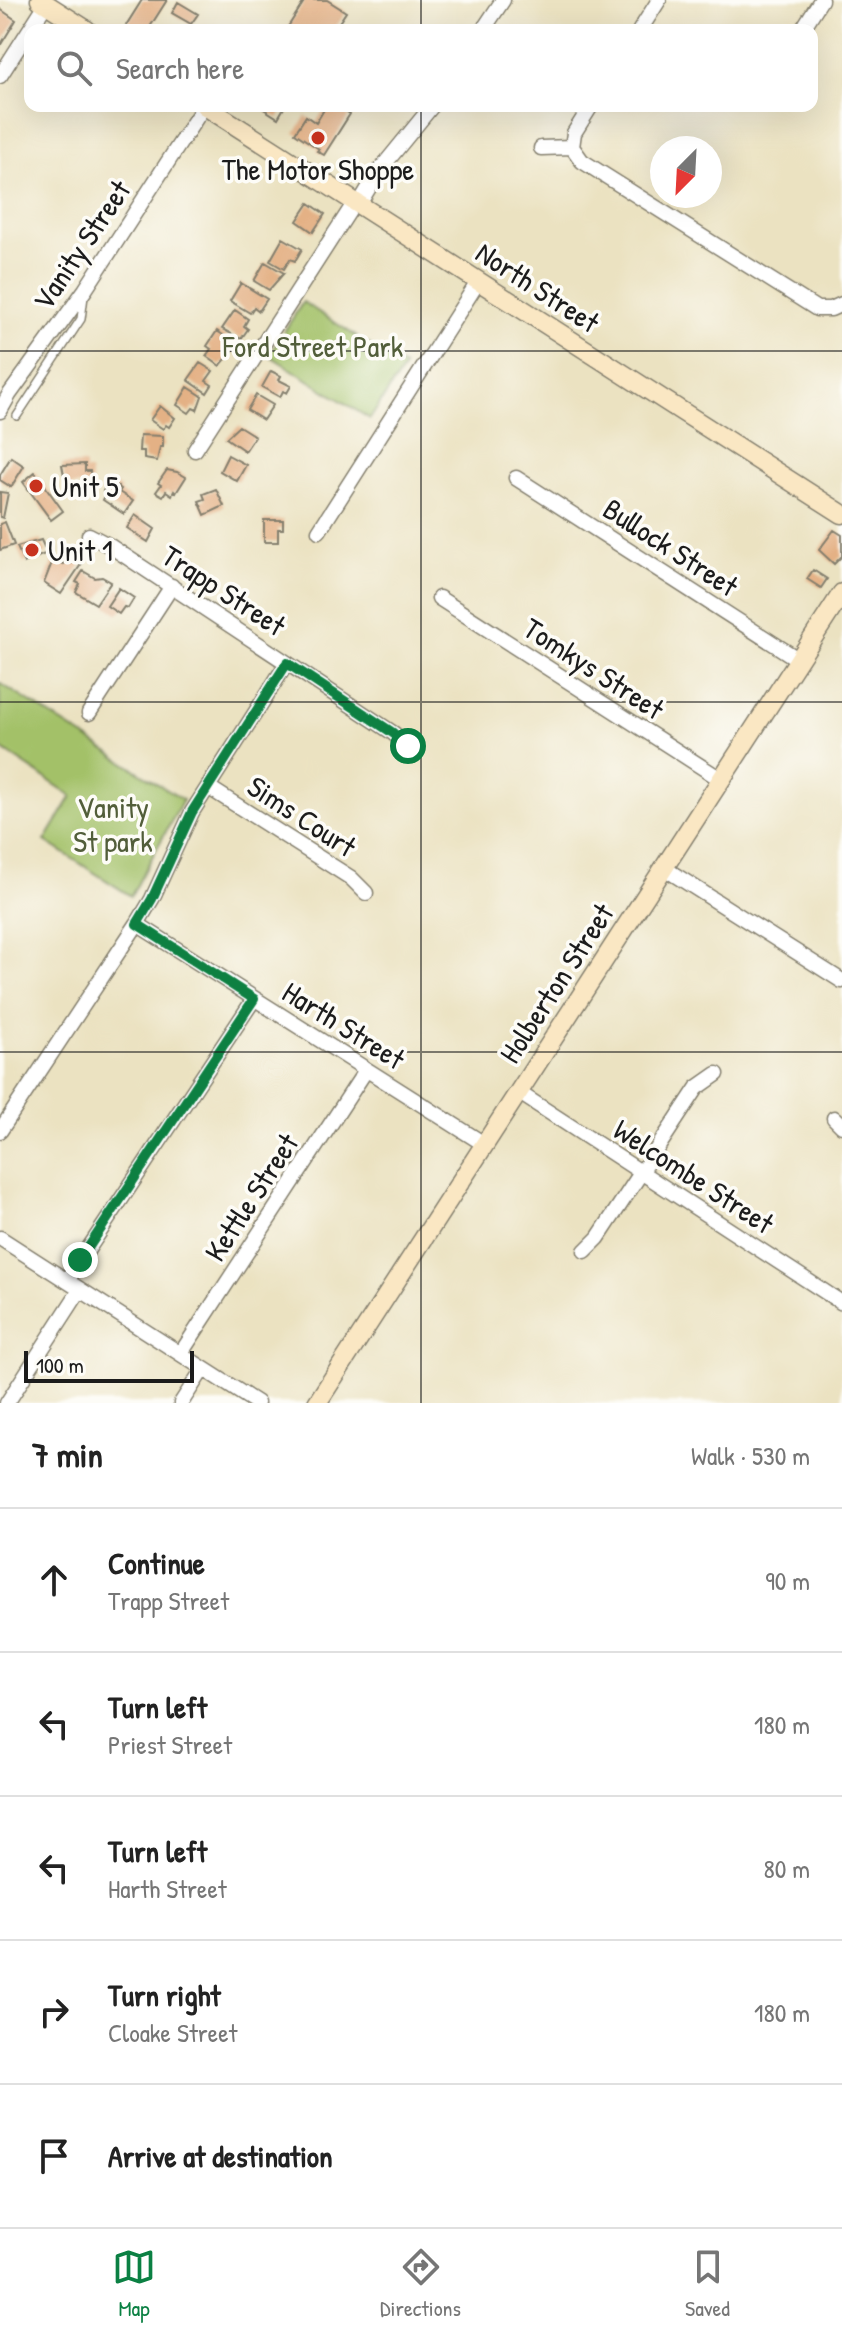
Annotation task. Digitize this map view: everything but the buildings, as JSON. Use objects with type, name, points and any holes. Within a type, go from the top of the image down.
[{"type":"main road","points":[[43,2],[78,24]]},
{"type":"main road","name":"North Street","points":[[213,112],[842,514]]},
{"type":"main road","name":"Holberton Street","points":[[317,1403],[842,593]]},
{"type":"street","points":[[487,24],[503,0]]},
{"type":"street","points":[[644,24],[659,0]]},
{"type":"street","points":[[806,24],[821,0]]},
{"type":"street","points":[[30,24],[43,2]]},
{"type":"street","points":[[0,76],[24,35]]},
{"type":"street","name":"Vanity Street","points":[[0,411],[4,392],[85,290],[200,112]]},
{"type":"street","points":[[195,450],[357,203],[427,112]]},
{"type":"street","points":[[587,112],[574,133],[572,147],[582,161],[817,309],[831,309],[842,304]]},
{"type":"street","points":[[541,148],[572,147]]},
{"type":"street","points":[[319,531],[478,282]]},
{"type":"street","name":"Bullock Street","points":[[516,478],[799,660]]},
{"type":"street","name":"Trapp Street","points":[[89,535],[172,586],[408,746]]},
{"type":"street","points":[[89,713],[172,586]]},
{"type":"street","name":"Tomkys Street","points":[[439,598],[722,780]]},
{"type":"street","points":[[0,1131],[137,924],[152,899],[192,812],[287,663]]},
{"type":"street","name":"Sims Court","points":[[208,787],[351,878],[366,893]]},
{"type":"street","points":[[664,868],[842,981]]},
{"type":"street","name":"Harth Street","points":[[137,924],[484,1144]]},
{"type":"street","points":[[67,1281],[254,999]]},
{"type":"street","name":"Kettle Street","points":[[181,1353],[366,1070]]},
{"type":"street","points":[[585,1251],[598,1238],[697,1088],[717,1074]]},
{"type":"street","name":"Welcombe Street","points":[[518,1092],[842,1303]]},
{"type":"street","points":[[0,1238],[257,1403]]},
{"type":"street","points":[[7,1403],[80,1290]]},
{"type":"street","points":[[181,1403],[203,1369]]},
{"type":"lane","points":[[17,416],[81,319],[85,290]]},
{"type":"green space","name":"Ford Street Park","points":[[303,302],[404,367],[370,419],[269,355]]},
{"type":"green space","name":"Vanity St park","points":[[0,683],[183,800],[131,896],[45,841],[72,796],[0,748]]},
{"type":"place","name":"The Motor Shoppe","points":[[318,138]]},
{"type":"place","name":"Unit 5","points":[[36,486]]},
{"type":"place","name":"Unit 1","points":[[32,550]]},
{"type":"route","points":[[80,1260],[254,999],[137,924],[152,899],[192,812],[287,663],[408,746]]}]
